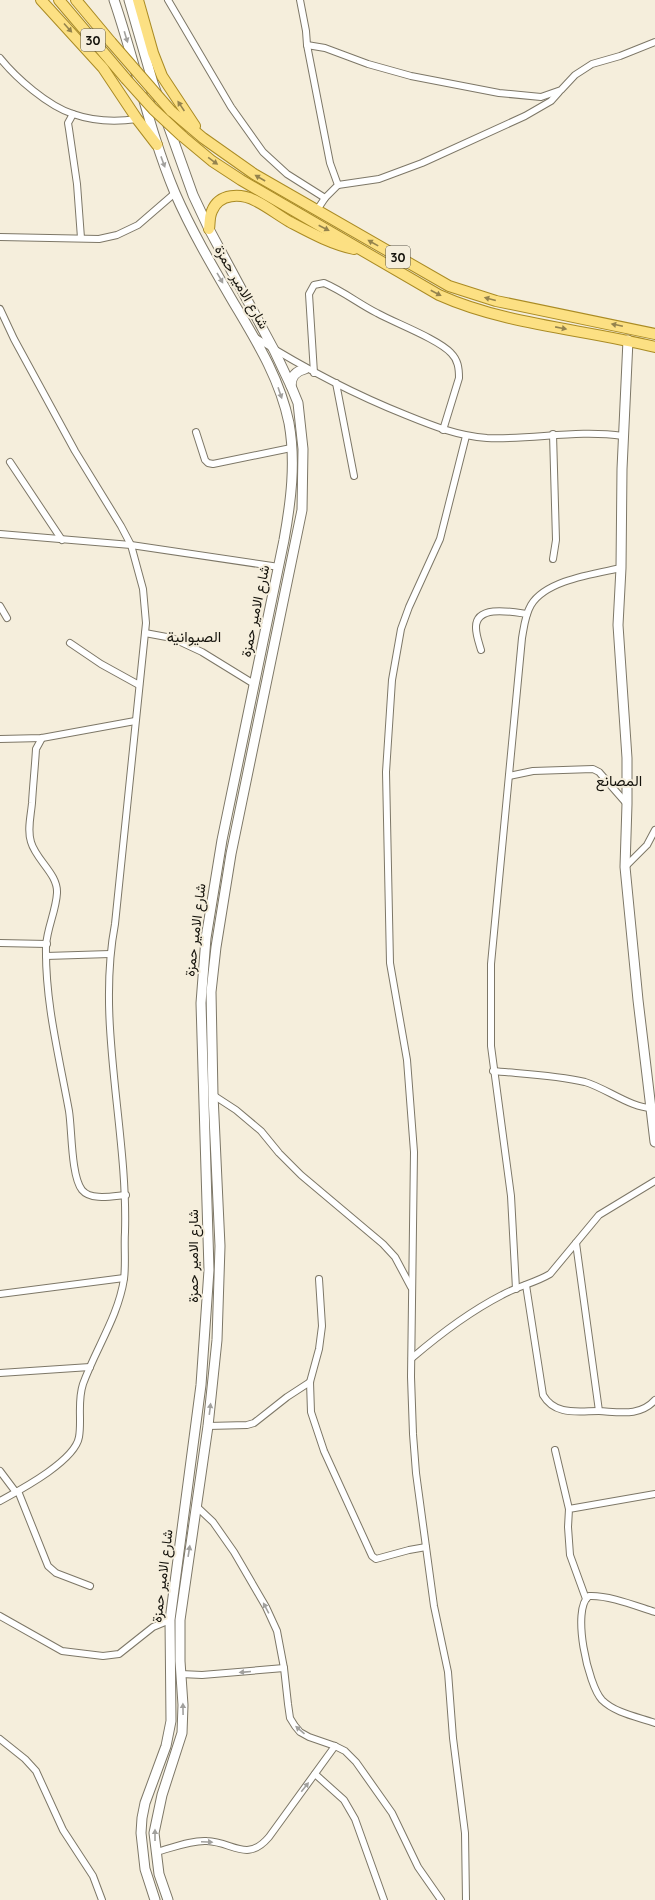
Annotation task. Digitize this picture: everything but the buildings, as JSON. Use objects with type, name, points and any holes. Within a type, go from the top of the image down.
[{"type":"main road","points":[[41,0],[103,68],[137,119],[157,145]]},
{"type":"main road","name":"30","points":[[59,0],[153,110],[212,161],[241,180],[362,251],[439,295],[465,307],[516,319],[628,340],[655,347]]},
{"type":"main road","name":"30","points":[[76,0],[171,111],[203,138],[254,174],[449,286],[496,301],[655,334]]},
{"type":"main road","name":"شارع الامير حمزة","points":[[114,0],[157,145],[175,194],[203,249],[256,338],[273,372],[289,423],[293,476],[291,502],[222,840],[206,938],[201,1003],[209,1270],[206,1330],[196,1427],[170,1620],[170,1731],[145,1803],[141,1833],[145,1869],[155,1900]]},
{"type":"main road","name":"شارع الامير حمزة","points":[[128,0],[153,83],[177,154],[209,229],[274,350],[298,403],[304,472],[302,510],[230,854],[221,908],[211,992],[213,1095],[220,1246],[219,1307],[208,1426],[180,1620],[183,1705],[182,1733],[156,1819],[154,1833],[159,1874],[168,1900]]},
{"type":"main road","points":[[138,0],[153,53],[162,76],[203,138]]},
{"type":"main road","points":[[209,229],[212,210],[217,204],[228,197],[244,196],[256,201],[278,215],[330,242],[362,251]]},
{"type":"main road","points":[[236,306],[248,300]]},
{"type":"main road","points":[[628,340],[623,436],[621,568],[618,625],[627,758],[628,804],[625,867],[638,1000],[653,1108],[655,1142]]},
{"type":"main road","points":[[291,386],[293,376],[300,370],[305,369]]},
{"type":"main road","points":[[205,1172],[217,1171]]},
{"type":"main road","points":[[175,1577],[185,1578]]},
{"type":"street","points":[[168,0],[231,107],[263,152],[287,174],[324,198]]},
{"type":"street","points":[[300,0],[306,31],[306,45],[330,163],[338,185]]},
{"type":"street","points":[[317,210],[324,198],[338,185],[379,179],[422,163],[525,116],[551,101],[575,75],[592,64],[620,56],[655,42]]},
{"type":"street","points":[[306,45],[335,52],[368,64],[403,74],[485,91],[515,96],[541,97],[561,90]]},
{"type":"street","points":[[0,58],[20,80],[48,100],[73,114],[113,122],[137,119]]},
{"type":"street","points":[[73,114],[68,124],[68,129],[77,184],[81,238]]},
{"type":"street","points":[[0,237],[99,239],[129,231],[175,194]]},
{"type":"street","points":[[314,374],[309,294],[314,285],[324,283],[375,312],[438,344],[450,351],[455,357],[459,370],[459,378],[443,430]]},
{"type":"street","points":[[0,309],[14,339],[75,451],[131,545],[143,589],[145,633],[115,924],[110,954],[108,990],[126,1195],[124,1278],[117,1307],[83,1386],[79,1411],[79,1439],[76,1446],[72,1452],[55,1466],[18,1491],[0,1501]]},
{"type":"street","points":[[256,338],[314,374],[380,405],[443,430],[466,436],[518,438],[590,432],[623,436]]},
{"type":"street","points":[[336,384],[354,476]]},
{"type":"street","points":[[196,432],[205,460],[208,463],[213,464],[291,448]]},
{"type":"street","points":[[553,434],[556,540],[553,559]]},
{"type":"street","points":[[466,436],[440,539],[409,606],[401,629],[392,680],[388,722],[386,772],[390,963],[407,1060],[414,1152],[411,1377],[415,1457],[434,1606],[450,1684],[453,1738],[465,1833],[466,1900]]},
{"type":"street","points":[[10,462],[62,540]]},
{"type":"street","points":[[0,534],[131,545],[278,567]]},
{"type":"street","points":[[516,1288],[511,1196],[493,1071],[491,1046],[491,964],[522,638],[527,614],[532,604],[543,593],[555,586],[581,577],[621,568]]},
{"type":"street","points":[[0,606],[7,618]]},
{"type":"street","points":[[481,650],[476,628],[480,619],[494,610],[527,614]]},
{"type":"street","points":[[145,633],[172,638],[202,652],[254,684]]},
{"type":"street","points":[[70,643],[101,664],[139,685]]},
{"type":"street","points":[[0,739],[42,738],[135,721]]},
{"type":"street","points":[[42,738],[36,749],[29,824],[31,842],[40,860],[54,879],[57,892],[46,944],[46,956],[51,1018],[69,1111],[78,1182],[83,1192],[90,1196],[126,1195]]},
{"type":"street","points":[[509,776],[533,771],[593,769],[599,772],[628,804]]},
{"type":"street","points":[[625,867],[647,845],[655,830]]},
{"type":"street","points":[[0,943],[46,944]]},
{"type":"street","points":[[46,956],[110,954]]},
{"type":"street","points":[[493,1071],[539,1075],[584,1082],[602,1087],[628,1101],[653,1108]]},
{"type":"street","points":[[213,1095],[236,1110],[261,1132],[301,1175],[383,1244],[395,1257],[411,1288]]},
{"type":"street","points":[[412,1358],[457,1321],[499,1296],[516,1288],[540,1280],[550,1274],[599,1215],[655,1182]]},
{"type":"street","points":[[576,1243],[599,1410]]},
{"type":"street","points":[[0,1294],[124,1278]]},
{"type":"street","points":[[320,1280],[322,1326],[319,1349],[310,1382],[310,1412],[315,1427],[350,1510],[372,1556],[376,1559],[426,1547]]},
{"type":"street","points":[[526,1285],[543,1395],[552,1407],[571,1412],[599,1410],[635,1412],[644,1410],[655,1400]]},
{"type":"street","points":[[0,1373],[90,1367]]},
{"type":"street","points":[[208,1426],[247,1425],[254,1423],[287,1397],[310,1382]]},
{"type":"street","points":[[555,1450],[568,1509],[570,1555],[586,1599],[582,1625],[584,1649],[589,1674],[596,1692],[608,1705],[655,1723]]},
{"type":"street","points":[[0,1471],[15,1491],[18,1491],[48,1566],[56,1573],[90,1586]]},
{"type":"street","points":[[568,1509],[655,1494]]},
{"type":"street","points":[[196,1506],[213,1522],[234,1552],[266,1607],[276,1631],[284,1668],[290,1718],[300,1732],[345,1751],[356,1762],[387,1807],[418,1867],[441,1900]]},
{"type":"street","points":[[586,1599],[589,1596],[595,1596],[655,1612]]},
{"type":"street","points":[[0,1616],[62,1650],[103,1656],[118,1654],[153,1628],[170,1620]]},
{"type":"street","points":[[181,1674],[202,1675],[284,1668]]},
{"type":"street","points":[[0,1739],[25,1759],[36,1771],[63,1830],[93,1876],[102,1900]]},
{"type":"street","points":[[156,1852],[207,1841],[245,1851],[259,1847],[269,1837],[335,1746]]},
{"type":"street","points":[[315,1774],[344,1800],[355,1818],[384,1900]]},
{"type":"district","name":"الصيوانية","points":[[194,636]]},
{"type":"district","name":"المصانع","points":[[619,780]]}]
